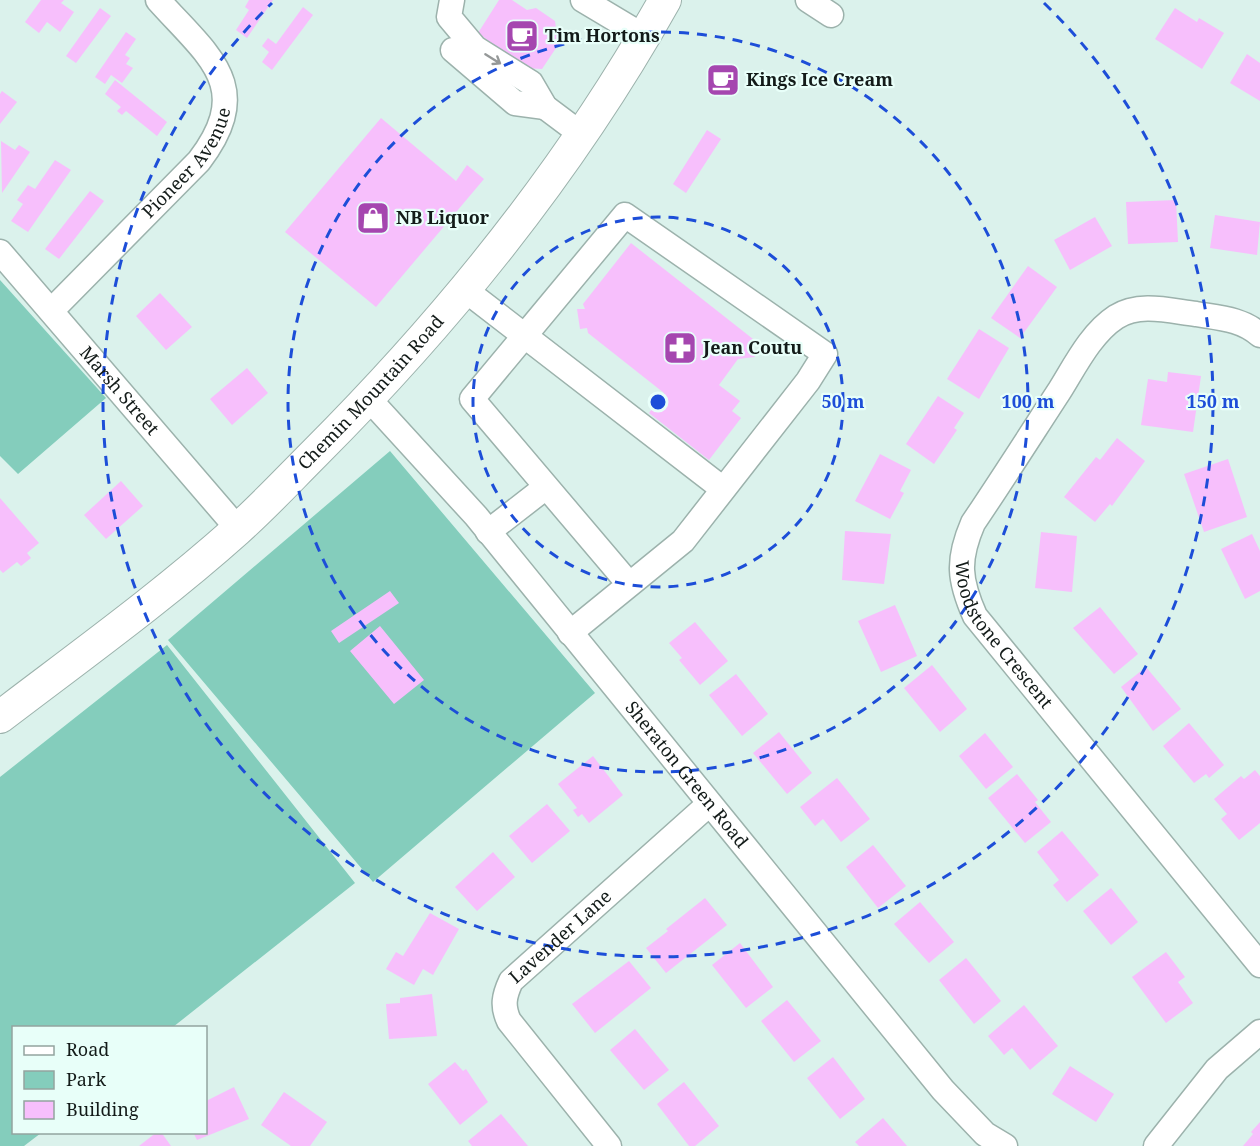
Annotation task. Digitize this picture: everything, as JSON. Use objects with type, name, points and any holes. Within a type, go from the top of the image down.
[{"type":"main road","name":"Chemin Mountain Road","points":[[0,717],[136,614],[238,529],[369,399],[491,256],[581,134],[645,37],[666,0]]},
{"type":"street","name":"Pioneer Avenue","points":[[52,310],[199,161],[213,142],[221,122],[227,101],[223,80],[212,60],[158,0]]},
{"type":"street","points":[[452,0],[449,17],[455,41],[515,103],[544,107],[581,134]]},
{"type":"street","points":[[455,41],[465,7],[470,0]]},
{"type":"street","points":[[584,0],[645,37]]},
{"type":"street","points":[[808,0],[831,15]]},
{"type":"street","points":[[570,633],[683,541],[808,381],[825,354],[625,215],[471,399],[629,584]]},
{"type":"street","name":"Marsh Street","points":[[0,252],[238,529]]},
{"type":"street","points":[[464,289],[723,489]]},
{"type":"street","name":"Woodstone Crescent","points":[[1260,335],[1243,323],[1228,319],[1153,308],[1136,309],[1116,317],[1099,332],[973,524],[964,545],[961,565],[965,593],[975,616],[1260,965]]},
{"type":"street","name":"Sheraton Green Road","points":[[369,399],[488,532],[708,805],[944,1090],[984,1134],[1005,1146]]},
{"type":"street","points":[[488,532],[546,487]]},
{"type":"street","name":"Lavender Lane","points":[[609,1146],[510,1021],[504,1010],[505,995],[511,981],[708,805]]},
{"type":"street","points":[[1156,1146],[1217,1069],[1260,1032]]},
{"type":"green space","points":[[0,280],[106,398],[18,474],[0,456]]},
{"type":"green space","points":[[390,451],[595,693],[373,882],[168,640]]},
{"type":"green space","points":[[167,645],[355,883],[174,1026],[12,1026],[12,1134],[40,1134],[24,1146],[0,1146],[0,777]]},
{"type":"building","points":[[41,0],[64,0],[61,3],[74,12],[60,32],[47,22],[39,33],[25,22]]},
{"type":"building","points":[[249,0],[273,0],[247,38],[236,30],[249,10],[245,7]]},
{"type":"building","name":"Tim Hortons","points":[[499,0],[512,0],[527,10],[536,8],[555,21],[556,28],[562,32],[562,39],[542,69],[525,68],[478,33]]},
{"type":"building","points":[[303,7],[313,15],[272,70],[262,62],[269,52],[262,46],[268,38],[276,44]]},
{"type":"building","points":[[100,8],[111,16],[76,63],[66,56]]},
{"type":"building","points":[[1175,8],[1197,22],[1199,18],[1224,33],[1202,69],[1155,39]]},
{"type":"building","points":[[126,32],[136,39],[125,55],[130,58],[126,64],[133,68],[122,83],[111,75],[105,84],[95,77]]},
{"type":"building","points":[[1247,54],[1260,63],[1260,101],[1230,83]]},
{"type":"building","name":"Kings Ice Cream","points":[[721,65],[736,75],[724,94],[709,84]]},
{"type":"building","points":[[115,80],[167,122],[157,136],[126,111],[122,115],[117,111],[121,107],[105,94]]},
{"type":"building","points":[[2,91],[17,102],[0,124],[0,94]]},
{"type":"building","name":"NB Liquor","points":[[381,118],[456,181],[467,165],[484,179],[376,307],[285,232]]},
{"type":"building","points":[[707,130],[721,139],[686,193],[673,184]]},
{"type":"building","points":[[1,141],[15,150],[19,145],[30,152],[2,193]]},
{"type":"building","points":[[55,160],[71,170],[28,232],[11,221],[23,204],[17,200],[28,185],[35,189]]},
{"type":"building","points":[[90,191],[104,201],[59,259],[45,249]]},
{"type":"building","points":[[1176,200],[1178,242],[1128,244],[1126,202]]},
{"type":"building","points":[[1215,215],[1260,222],[1257,255],[1210,248]]},
{"type":"building","points":[[1095,217],[1112,246],[1070,270],[1054,240]]},
{"type":"building","name":"Jean Coutu","points":[[631,243],[753,339],[755,357],[738,359],[719,385],[740,401],[732,411],[741,418],[709,460],[649,413],[664,393],[588,333],[587,328],[580,329],[577,309],[585,309],[583,304]]},
{"type":"building","points":[[1028,266],[1057,287],[1020,338],[991,318]]},
{"type":"building","points":[[160,293],[192,327],[166,350],[136,316]]},
{"type":"building","points":[[979,329],[1009,348],[979,399],[947,379]]},
{"type":"building","points":[[247,368],[268,393],[232,425],[210,399]]},
{"type":"building","points":[[1168,372],[1201,376],[1193,432],[1141,425],[1148,379],[1167,382]]},
{"type":"building","points":[[938,396],[964,413],[954,428],[957,430],[934,464],[906,444]]},
{"type":"building","points":[[1117,438],[1145,461],[1112,506],[1110,504],[1095,522],[1064,497],[1096,457],[1100,460]]},
{"type":"building","points":[[880,454],[911,470],[900,491],[904,493],[890,519],[855,501]]},
{"type":"building","points":[[1228,459],[1247,517],[1204,532],[1184,474]]},
{"type":"building","points":[[121,481],[143,506],[106,539],[84,515]]},
{"type":"building","points":[[0,498],[39,543],[27,553],[31,558],[21,566],[17,562],[3,573],[0,570]]},
{"type":"building","points":[[845,531],[891,534],[884,584],[842,580]]},
{"type":"building","points":[[1041,532],[1077,536],[1072,592],[1035,588]]},
{"type":"building","points":[[1252,534],[1260,551],[1260,591],[1245,599],[1221,549]]},
{"type":"building","points":[[390,591],[399,603],[339,643],[331,631]]},
{"type":"building","points":[[895,605],[917,656],[881,672],[858,621]]},
{"type":"building","points":[[1100,607],[1138,654],[1114,674],[1073,628]]},
{"type":"building","points":[[695,622],[728,661],[700,685],[679,660],[682,658],[669,643]]},
{"type":"building","points":[[380,626],[424,680],[394,704],[350,651]]},
{"type":"building","points":[[932,665],[967,709],[940,732],[904,688]]},
{"type":"building","points":[[1146,667],[1181,709],[1153,731],[1121,687]]},
{"type":"building","points":[[736,674],[768,714],[742,736],[709,695]]},
{"type":"building","points":[[1189,723],[1224,765],[1209,778],[1206,774],[1194,783],[1163,746]]},
{"type":"building","points":[[779,732],[812,773],[787,794],[753,753]]},
{"type":"building","points":[[985,733],[1013,767],[986,789],[959,756]]},
{"type":"building","points":[[593,756],[623,795],[589,823],[582,814],[578,817],[573,810],[577,808],[558,784]]},
{"type":"building","points":[[1255,770],[1260,776],[1260,823],[1239,840],[1221,819],[1227,814],[1214,799],[1241,776],[1244,779]]},
{"type":"building","points":[[1017,774],[1038,800],[1035,802],[1051,822],[1025,843],[988,798]]},
{"type":"building","points":[[837,778],[870,819],[841,842],[823,819],[815,826],[800,807]]},
{"type":"building","points":[[547,804],[570,831],[532,863],[509,836]]},
{"type":"building","points":[[1062,831],[1099,875],[1067,902],[1053,885],[1059,880],[1037,852]]},
{"type":"building","points":[[873,845],[906,886],[878,908],[846,867]]},
{"type":"building","points":[[493,852],[515,877],[477,911],[455,887]]},
{"type":"building","points":[[1111,888],[1138,922],[1111,945],[1083,911]]},
{"type":"building","points":[[705,898],[727,925],[666,973],[646,948]]},
{"type":"building","points":[[920,902],[954,942],[929,963],[894,924]]},
{"type":"building","points":[[430,913],[459,929],[433,975],[423,969],[414,985],[386,969],[396,952],[403,956]]},
{"type":"building","points":[[740,943],[773,987],[746,1008],[712,965]]},
{"type":"building","points":[[1166,952],[1185,977],[1178,982],[1193,1003],[1166,1023],[1132,977]]},
{"type":"building","points":[[966,958],[1001,1001],[974,1024],[939,980]]},
{"type":"building","points":[[629,961],[651,988],[595,1033],[572,1004]]},
{"type":"building","points":[[432,994],[437,1036],[389,1039],[386,1004],[400,1003],[400,998]]},
{"type":"building","points":[[787,1000],[821,1041],[794,1062],[761,1021]]},
{"type":"building","points":[[1024,1005],[1058,1046],[1030,1070],[1012,1048],[1004,1055],[988,1036]]},
{"type":"building","points":[[635,1029],[669,1070],[644,1090],[610,1050]]},
{"type":"building","points":[[833,1057],[865,1099],[840,1119],[807,1078]]},
{"type":"building","points":[[455,1062],[463,1071],[466,1069],[488,1102],[460,1125],[428,1084]]},
{"type":"building","points":[[1070,1066],[1114,1094],[1096,1122],[1052,1094]]},
{"type":"building","points":[[684,1082],[719,1126],[695,1146],[689,1146],[657,1104]]},
{"type":"building","points":[[234,1087],[249,1119],[197,1140],[194,1134],[207,1134],[207,1100]]},
{"type":"building","points":[[284,1092],[327,1122],[310,1146],[291,1146],[261,1125]]},
{"type":"building","points":[[501,1114],[528,1146],[472,1146],[468,1141]]},
{"type":"building","points":[[883,1118],[907,1146],[859,1146],[855,1142]]},
{"type":"building","points":[[1260,1122],[1260,1146],[1243,1146],[1253,1134],[1251,1132]]},
{"type":"building","points":[[154,1134],[162,1134],[171,1146],[139,1146]]},
{"type":"place","name":"Tim Hortons","points":[[522,36]]},
{"type":"place","name":"Kings Ice Cream","points":[[723,80]]},
{"type":"place","name":"NB Liquor","points":[[373,218]]},
{"type":"place","name":"Jean Coutu","points":[[680,348]]}]
